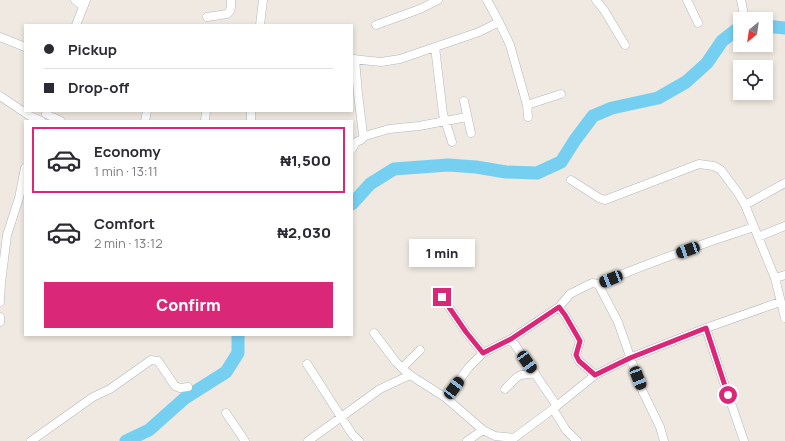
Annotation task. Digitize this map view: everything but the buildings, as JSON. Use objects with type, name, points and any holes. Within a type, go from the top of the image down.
[{"type":"street","points":[[75,0],[84,3],[76,24]]},
{"type":"street","points":[[207,17],[227,14],[231,9],[231,0]]},
{"type":"street","points":[[260,24],[263,0]]},
{"type":"street","points":[[376,25],[420,9],[438,0]]},
{"type":"street","points":[[487,0],[510,45],[527,105],[528,117]]},
{"type":"street","points":[[596,0],[604,10],[625,45]]},
{"type":"street","points":[[687,0],[698,23]]},
{"type":"street","points":[[741,0],[743,12]]},
{"type":"street","points":[[365,136],[363,134],[362,127],[354,59],[381,62],[400,59],[479,32],[499,22]]},
{"type":"street","points":[[0,37],[24,47]]},
{"type":"street","points":[[435,47],[443,114],[452,142]]},
{"type":"street","points":[[527,105],[561,94]]},
{"type":"street","points":[[0,96],[30,116],[57,120]]},
{"type":"street","points":[[464,101],[471,133]]},
{"type":"street","points":[[353,147],[356,142],[365,136],[389,129],[419,126],[467,117]]},
{"type":"street","points":[[571,180],[599,198],[605,200],[699,164],[714,166],[721,170],[745,205],[775,278],[785,318]]},
{"type":"street","points":[[0,302],[0,283],[7,235],[19,198],[24,173]]},
{"type":"street","points":[[745,205],[785,183]]},
{"type":"street","points":[[758,237],[785,226]]},
{"type":"street","points":[[446,398],[469,367],[483,353],[511,339],[559,307],[570,294],[592,283],[598,284],[680,252],[754,227]]},
{"type":"street","points":[[775,278],[785,275]]},
{"type":"street","points":[[598,284],[618,322],[641,388],[660,427],[664,441]]},
{"type":"street","points":[[442,297],[466,332],[483,353]]},
{"type":"street","points":[[374,333],[402,368],[410,375],[446,398],[483,430],[495,436],[514,438],[595,375],[630,358],[706,328],[780,302]]},
{"type":"street","points":[[559,307],[580,341],[576,355],[579,361],[595,375]]},
{"type":"street","points":[[0,317],[0,322]]},
{"type":"street","points":[[706,328],[744,441]]},
{"type":"street","points":[[511,339],[535,373],[555,407],[566,430],[578,441]]},
{"type":"street","points":[[402,368],[420,350]]},
{"type":"street","points":[[31,441],[93,397],[110,389],[152,360],[158,361],[175,386],[180,388],[188,387]]},
{"type":"street","points":[[307,364],[352,434],[359,441]]},
{"type":"street","points":[[504,389],[517,377],[535,373]]},
{"type":"street","points":[[308,441],[380,390],[410,375]]},
{"type":"street","points":[[226,413],[245,441]]},
{"type":"street","points":[[467,441],[483,430]]},
{"type":"waterway","points":[[773,27],[785,28]]},
{"type":"waterway","points":[[353,203],[370,184],[394,169],[448,165],[476,167],[506,172],[537,173],[561,162],[593,116],[612,108],[658,98],[686,82],[707,63],[722,41],[733,32]]},
{"type":"waterway","points":[[126,441],[149,430],[185,398],[226,372],[238,353],[238,336]]},
{"type":"route","points":[[442,297],[466,332],[483,353],[511,339],[559,307],[580,341],[576,355],[579,361],[595,375],[630,358],[706,328],[728,395]]}]
